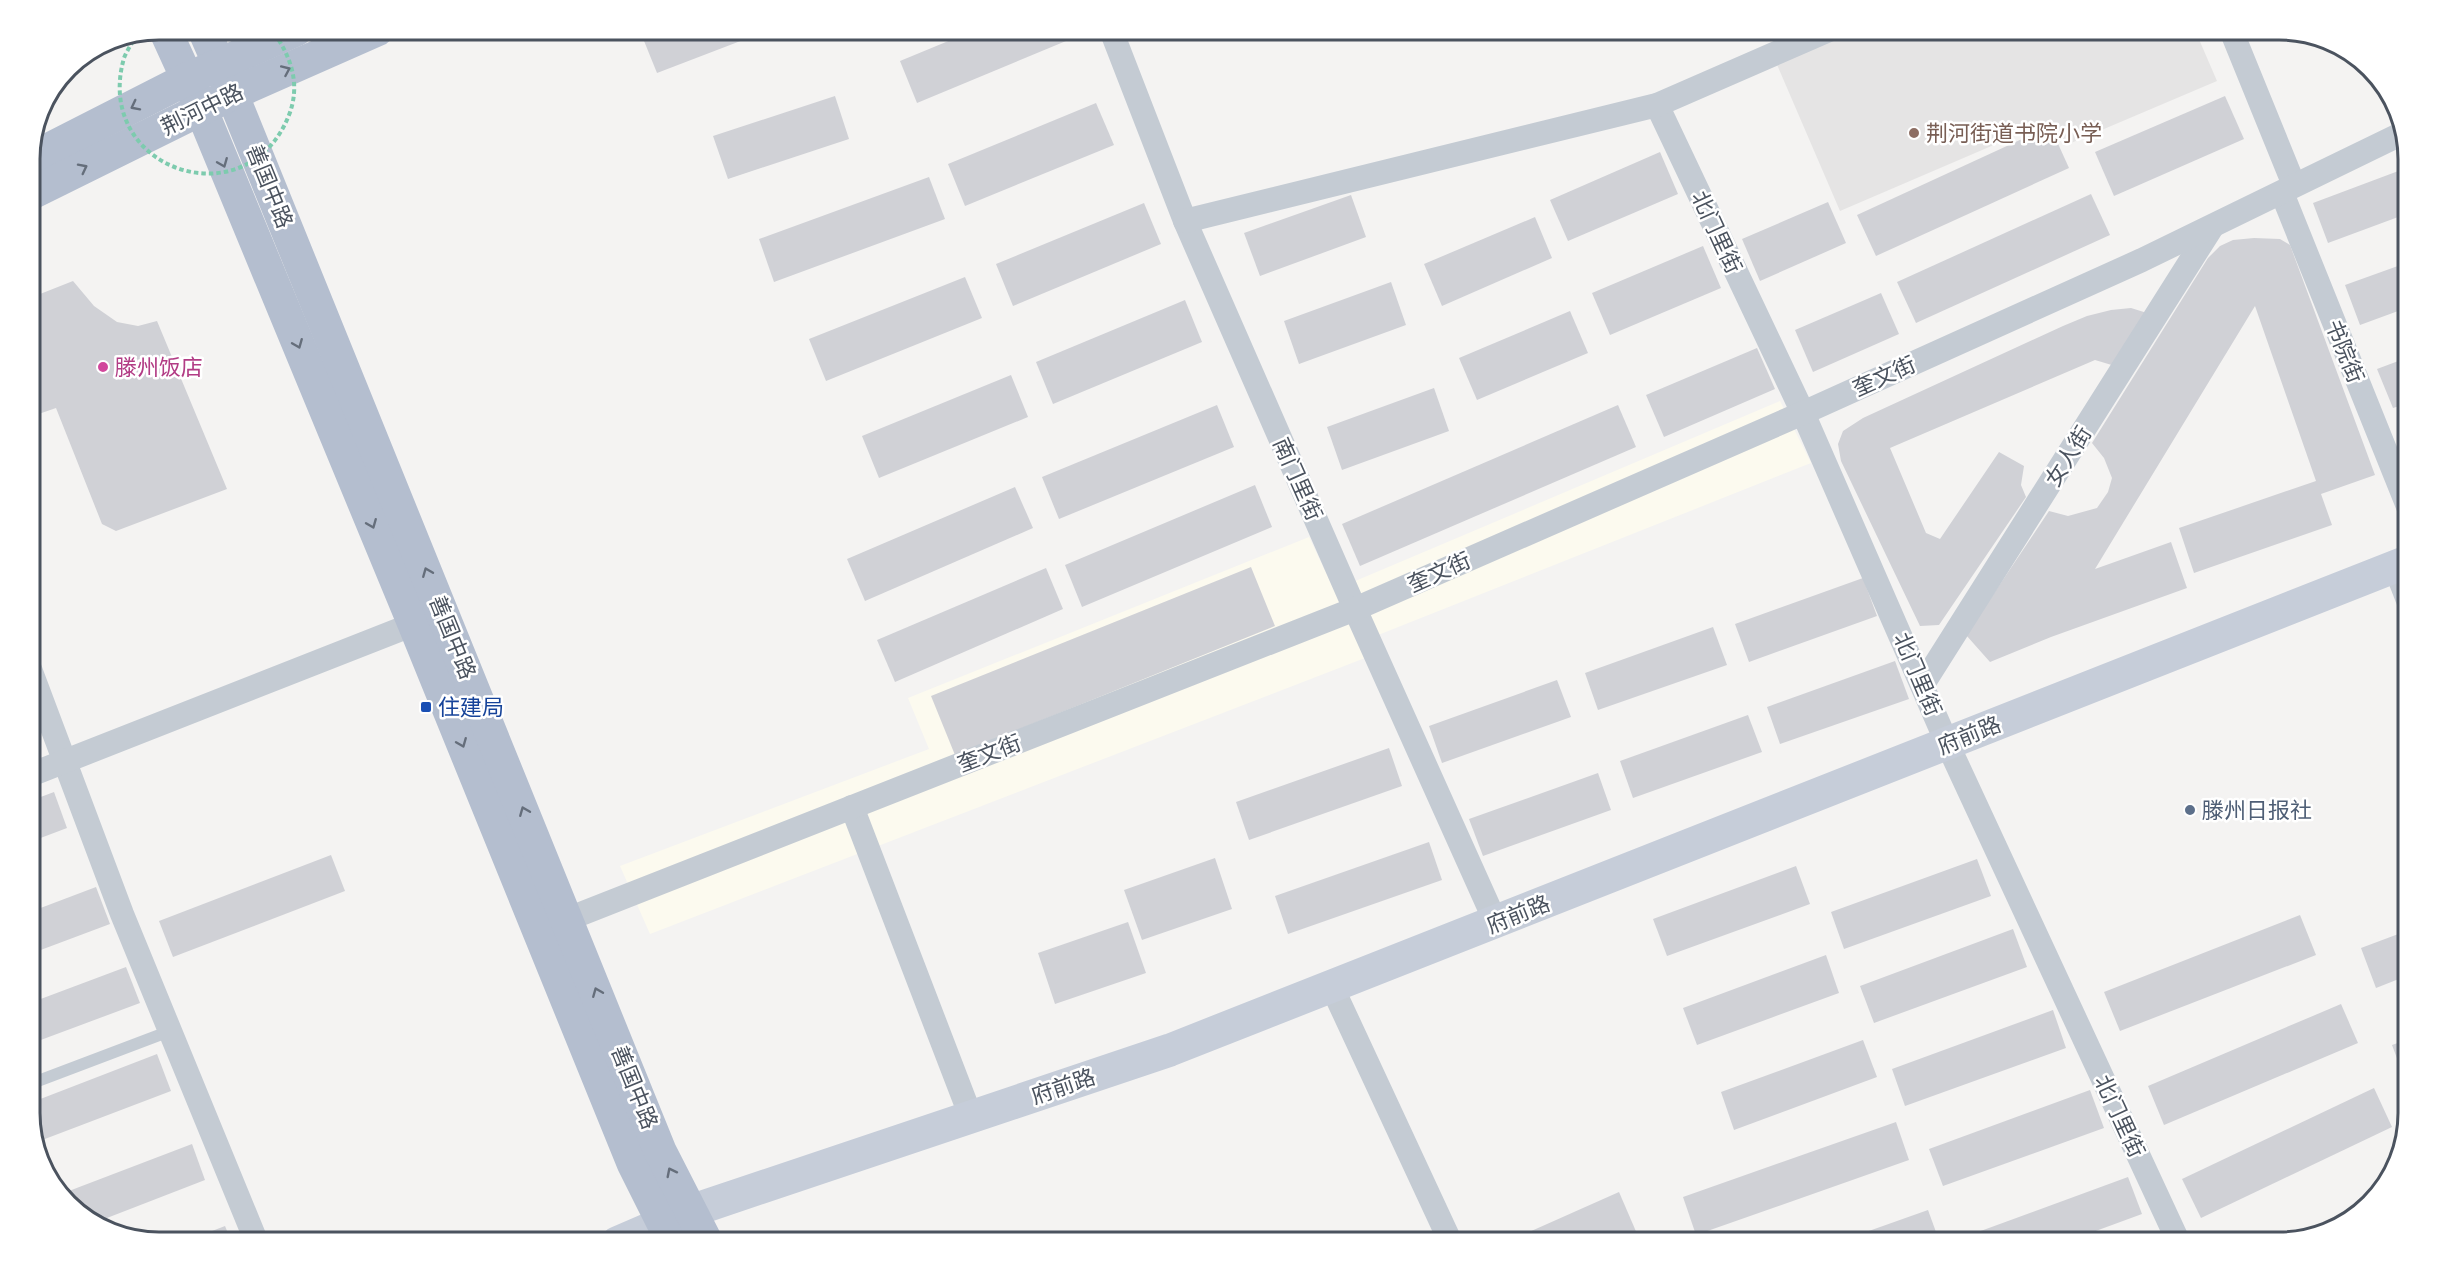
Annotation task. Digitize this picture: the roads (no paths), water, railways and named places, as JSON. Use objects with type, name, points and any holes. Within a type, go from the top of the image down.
[{"type":"main road","name":"善国中路","points":[[169,40],[201,109],[414,624],[633,1163],[676,1226]]},
{"type":"main road","name":"善国中路","points":[[208,40],[568,919],[660,1151],[676,1226]]},
{"type":"main road","name":"荆河中路","points":[[41,153],[187,79],[273,40]]},
{"type":"main road","name":"荆河中路","points":[[41,189],[232,94],[354,40]]},
{"type":"main road","name":"府前路","points":[[655,1232],[971,1117],[1170,1050],[2398,566]]},
{"type":"street","name":"南门里街","points":[[1115,40],[1185,221],[1496,923]]},
{"type":"street","points":[[1185,221],[1657,105],[1806,40]]},
{"type":"street","name":"书院街","points":[[2235,40],[2288,189],[2398,480]]},
{"type":"street","name":"北门里街","points":[[1657,105],[1803,413],[1947,743],[2174,1232]]},
{"type":"street","name":"奎文街","points":[[568,919],[1355,609],[1803,413],[2212,227],[2396,136]]},
{"type":"street","name":"女人街","points":[[1923,684],[2212,227]]},
{"type":"street","points":[[41,770],[414,624]]},
{"type":"street","points":[[41,698],[123,914],[252,1232]]},
{"type":"street","points":[[852,807],[971,1117]]},
{"type":"street","points":[[1332,987],[1446,1232]]},
{"type":"lane","points":[[41,1080],[170,1031]]},
{"type":"place","name":"荆河街道书院小学","points":[[1914,133]]},
{"type":"place","name":"滕州饭店","points":[[103,367]]},
{"type":"place","name":"住建局","points":[[426,707]]},
{"type":"place","name":"滕州日报社","points":[[2190,810]]}]
